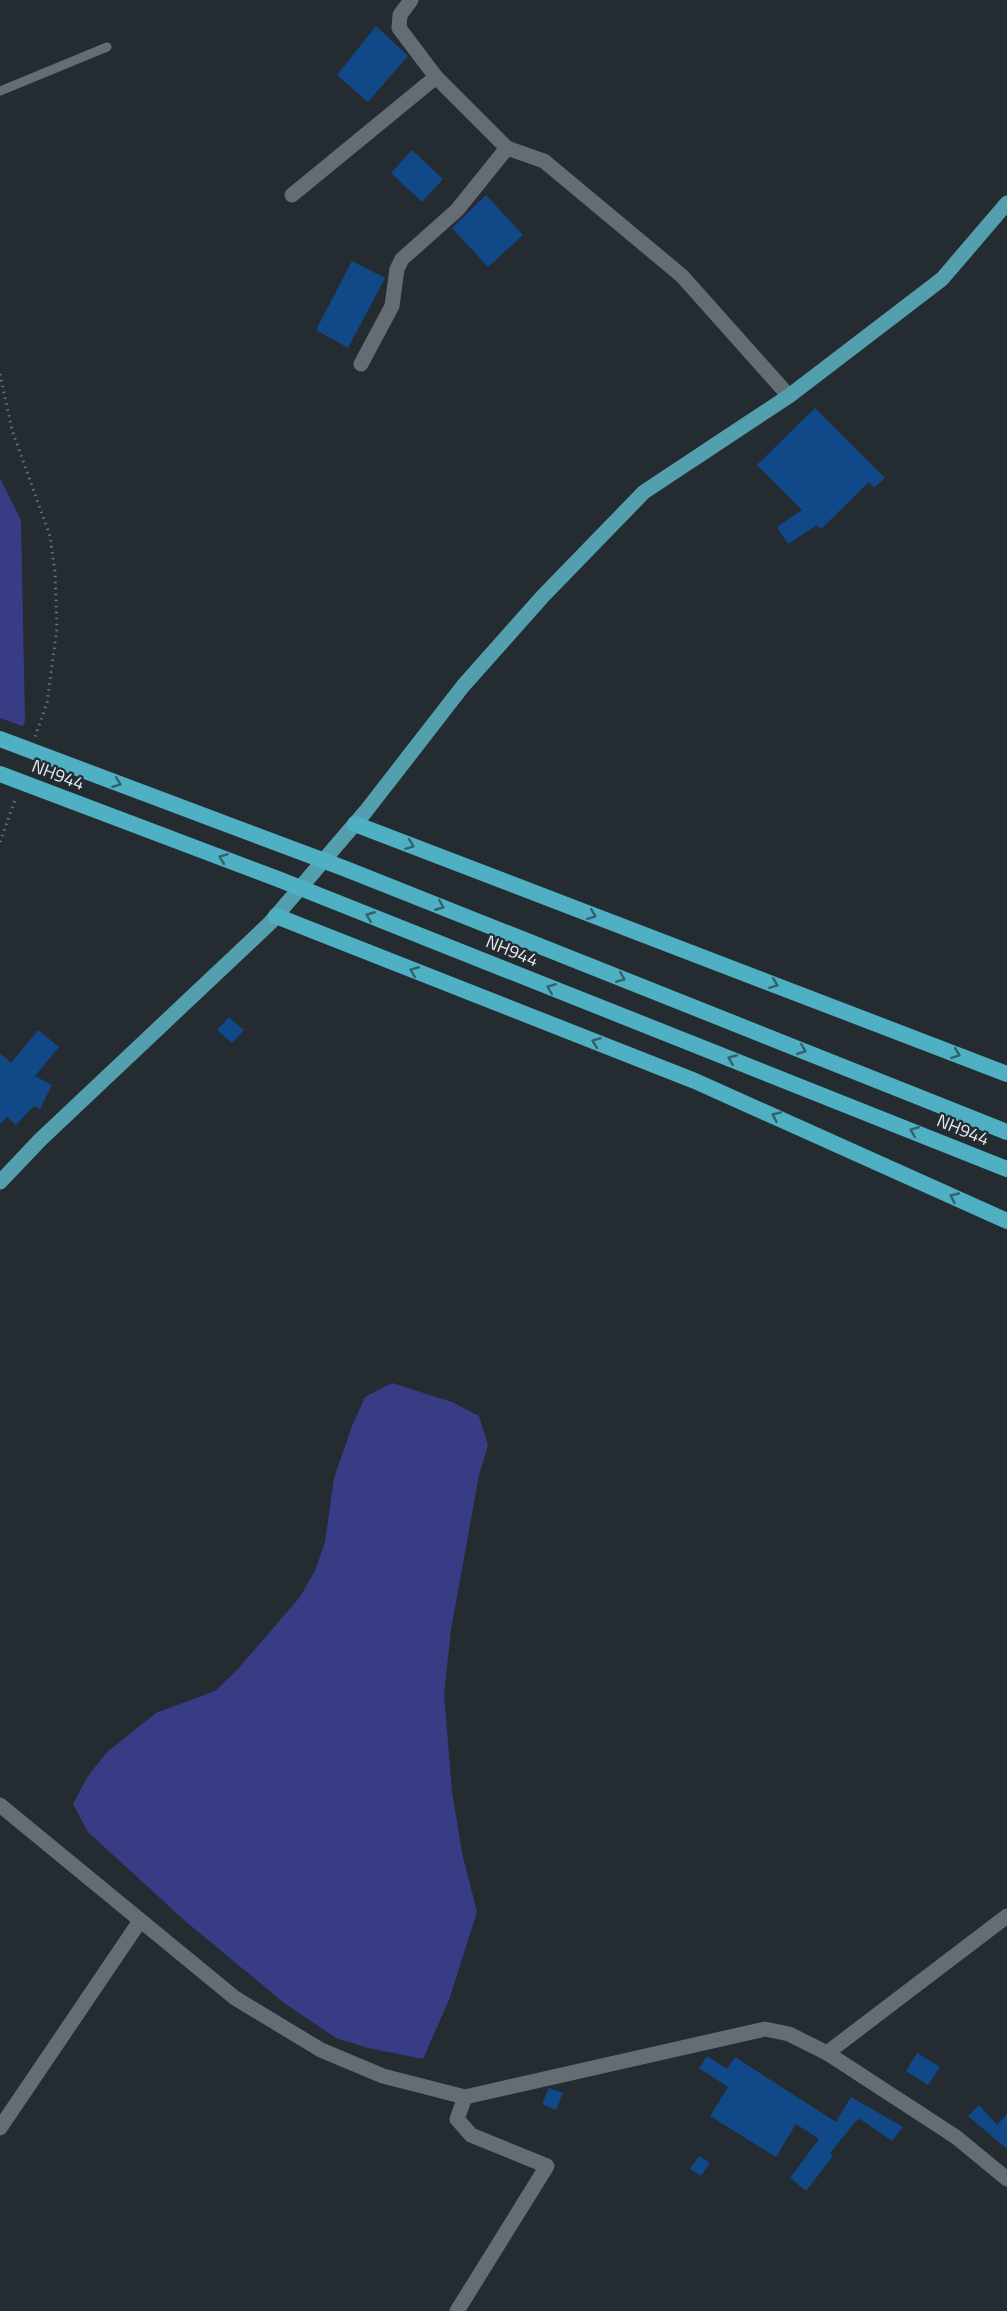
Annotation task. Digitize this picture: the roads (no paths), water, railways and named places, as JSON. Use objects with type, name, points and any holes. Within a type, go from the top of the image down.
[{"type":"highway","name":"NH944","points":[[0,739],[302,851],[1007,1132]]},
{"type":"highway","name":"NH944","points":[[0,774],[278,879],[1007,1168]]},
{"type":"highway","points":[[355,824],[1007,1074]]},
{"type":"highway","points":[[276,916],[695,1080],[1007,1221]]},
{"type":"main road","points":[[0,1182],[40,1140],[247,948],[355,824],[463,686],[543,596],[644,492],[789,396],[942,279],[1007,203]]},
{"type":"street","points":[[411,0],[400,15],[399,28],[435,77],[507,148],[544,162],[682,276],[789,396]]},
{"type":"street","points":[[292,195],[435,77]]},
{"type":"street","points":[[361,364],[392,306],[397,269],[402,259],[457,210],[507,148]]},
{"type":"street","points":[[0,1805],[235,1998],[321,2050],[383,2076],[465,2097],[765,2029],[789,2034],[827,2053],[956,2136],[1007,2179]]},
{"type":"street","points":[[827,2053],[1007,1916]]},
{"type":"street","points":[[0,2128],[140,1921]]},
{"type":"street","points":[[457,2311],[547,2166],[471,2135],[457,2119],[465,2097]]},
{"type":"lane","points":[[0,91],[106,47]]}]
